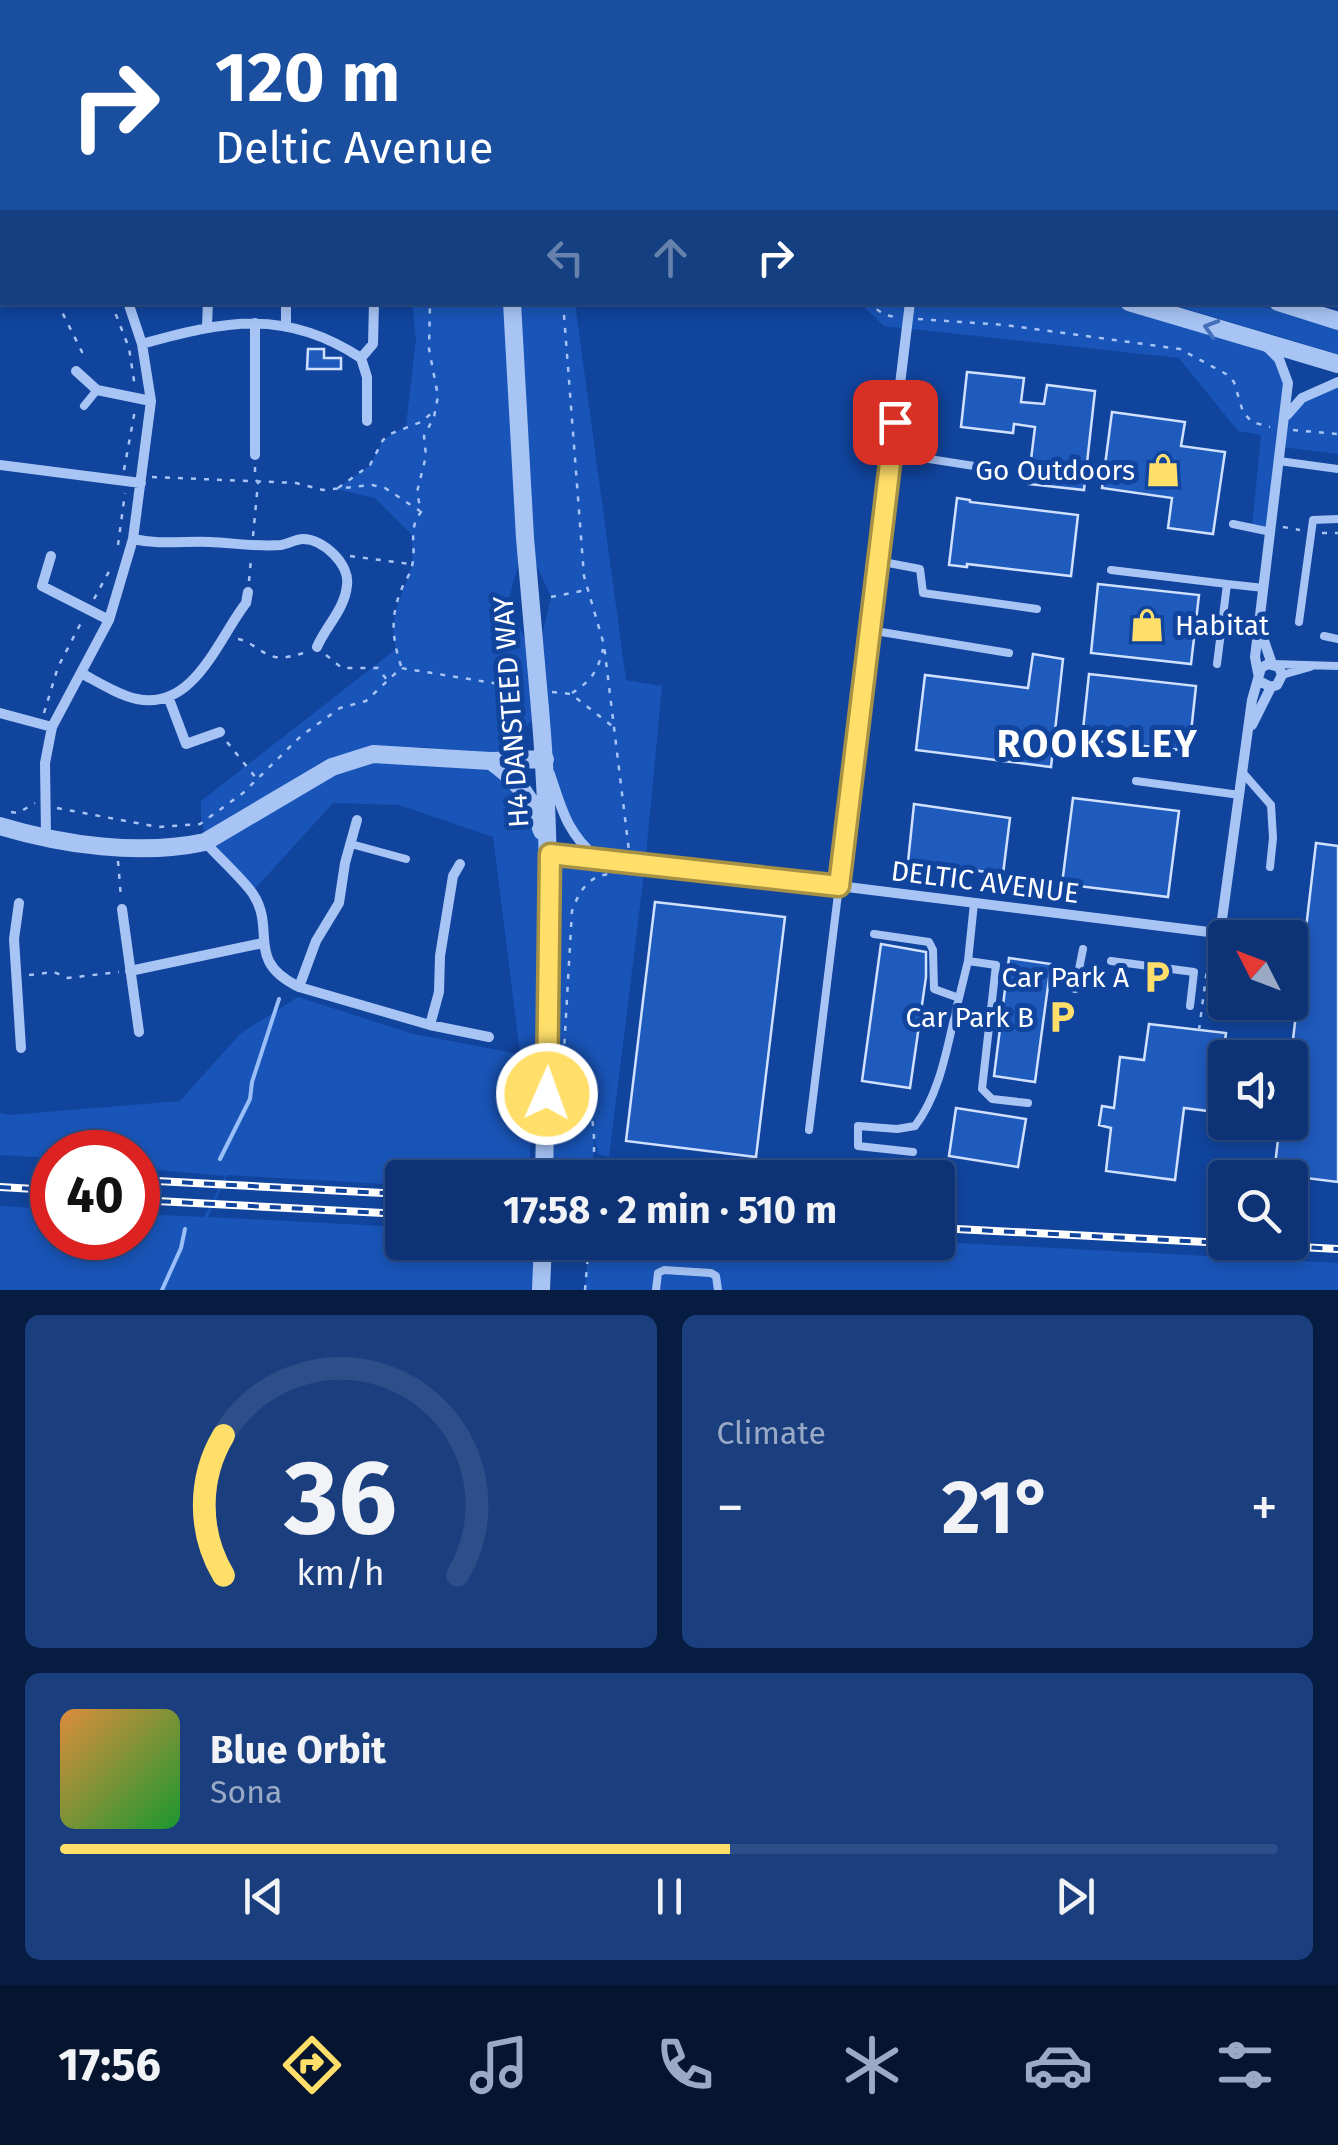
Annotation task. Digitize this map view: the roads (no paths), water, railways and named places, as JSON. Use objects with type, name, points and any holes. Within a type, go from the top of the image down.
[{"type":"street","points":[[46,836],[46,725],[81,672],[108,620],[133,540],[152,401],[142,344],[129,305]]},
{"type":"street","points":[[207,326],[208,305]]},
{"type":"street","points":[[286,305],[286,326]]},
{"type":"street","points":[[361,358],[373,344],[374,305]]},
{"type":"street","name":"H4 DANSTEED WAY","points":[[512,305],[525,538],[550,854],[544,1160]]},
{"type":"street","points":[[1139,305],[1338,364]]},
{"type":"street","points":[[1284,305],[1338,321]]},
{"type":"street","points":[[1300,305],[1338,307]]},
{"type":"street","points":[[839,886],[911,309]]},
{"type":"street","points":[[142,344],[207,326],[255,323],[322,334],[361,358],[367,377],[367,421]]},
{"type":"street","points":[[255,323],[256,455]]},
{"type":"street","points":[[1264,344],[1279,359],[1288,382],[1254,657],[1259,677],[1271,688]]},
{"type":"street","points":[[76,371],[97,390],[152,401]]},
{"type":"street","points":[[1284,425],[1302,398],[1338,382]]},
{"type":"street","points":[[0,465],[141,480]]},
{"type":"street","points":[[133,540],[161,545],[252,545],[304,539],[324,546],[340,561],[348,581],[342,606],[324,629],[317,647]]},
{"type":"street","points":[[51,556],[38,584],[108,620]]},
{"type":"street","points":[[81,672],[138,700],[168,699],[195,679],[246,604],[248,592]]},
{"type":"street","points":[[1260,626],[1272,664]]},
{"type":"street","points":[[1218,920],[1240,795],[1244,750],[1252,700],[1261,668],[1272,664],[1279,667],[1280,682],[1262,700],[1244,750]]},
{"type":"street","points":[[168,699],[186,744],[220,732]]},
{"type":"street","points":[[0,714],[46,725]]},
{"type":"street","points":[[0,826],[117,847],[183,846],[205,842],[332,767],[372,754],[490,761],[545,759],[566,822],[578,842],[597,858]]},
{"type":"street","points":[[490,761],[510,774],[526,793],[538,815],[550,854]]},
{"type":"street","points":[[299,987],[316,941],[339,904],[357,820]]},
{"type":"street","points":[[205,842],[252,892],[258,904],[268,962],[280,978],[430,1025],[488,1037]]},
{"type":"street","name":"DELTIC AVENUE","points":[[550,854],[1208,933]]},
{"type":"street","points":[[430,1025],[439,992],[440,956],[453,876],[460,864]]},
{"type":"street","points":[[18,903],[14,938],[21,1048]]},
{"type":"street","points":[[122,909],[139,1032]]},
{"type":"street","points":[[130,971],[264,942]]},
{"type":"street","points":[[0,978],[15,977]]},
{"type":"street","points":[[541,1290],[542,1260]]},
{"type":"lane","points":[[84,406],[97,390]]},
{"type":"lane","points":[[892,454],[974,466]]},
{"type":"lane","points":[[1279,461],[1338,470]]},
{"type":"lane","points":[[1299,622],[1313,520],[1338,519]]},
{"type":"lane","points":[[1233,524],[1271,528]]},
{"type":"lane","points":[[878,561],[920,568],[923,593],[1037,608]]},
{"type":"lane","points":[[1111,570],[1264,588]]},
{"type":"lane","points":[[1217,664],[1227,584]]},
{"type":"lane","points":[[870,630],[1009,653]]},
{"type":"lane","points":[[1324,636],[1338,638]]},
{"type":"lane","points":[[1272,664],[1338,666]]},
{"type":"lane","points":[[1282,675],[1319,664]]},
{"type":"lane","points":[[1243,773],[1271,805],[1274,838],[1270,867]]},
{"type":"lane","points":[[1136,781],[1240,795]]},
{"type":"lane","points":[[351,844],[406,859]]},
{"type":"lane","points":[[809,1130],[839,886]]},
{"type":"lane","points":[[913,1152],[858,1146],[858,1126],[916,1126],[927,1112],[968,961],[974,903]]},
{"type":"lane","points":[[874,934],[929,942],[933,950],[934,990],[959,998]]},
{"type":"lane","points":[[1075,988],[1082,949]]},
{"type":"lane","points":[[968,961],[996,965],[982,1089],[992,1099],[1028,1103]]},
{"type":"lane","points":[[1111,962],[1194,972],[1190,1006]]},
{"type":"lane","points":[[656,1290],[658,1273],[664,1270],[711,1273],[716,1276],[718,1290]]},
{"type":"waterway","points":[[220,1159],[250,1099],[279,999]]},
{"type":"waterway","points":[[162,1290],[185,1229]]},
{"type":"railway","points":[[160,1181],[385,1193]]},
{"type":"railway","points":[[0,1187],[30,1189]]},
{"type":"railway","points":[[160,1201],[385,1213]]},
{"type":"railway","points":[[955,1229],[1338,1249]]},
{"type":"place","name":"Go Outdoors","points":[[1163,470]]},
{"type":"place","name":"Habitat","points":[[1147,625]]},
{"type":"place","name":"Car Park A","points":[[1157,977]]},
{"type":"place","name":"Car Park B","points":[[1062,1017]]},
{"type":"district","name":"ROOKSLEY","points":[[1098,744]]}]
